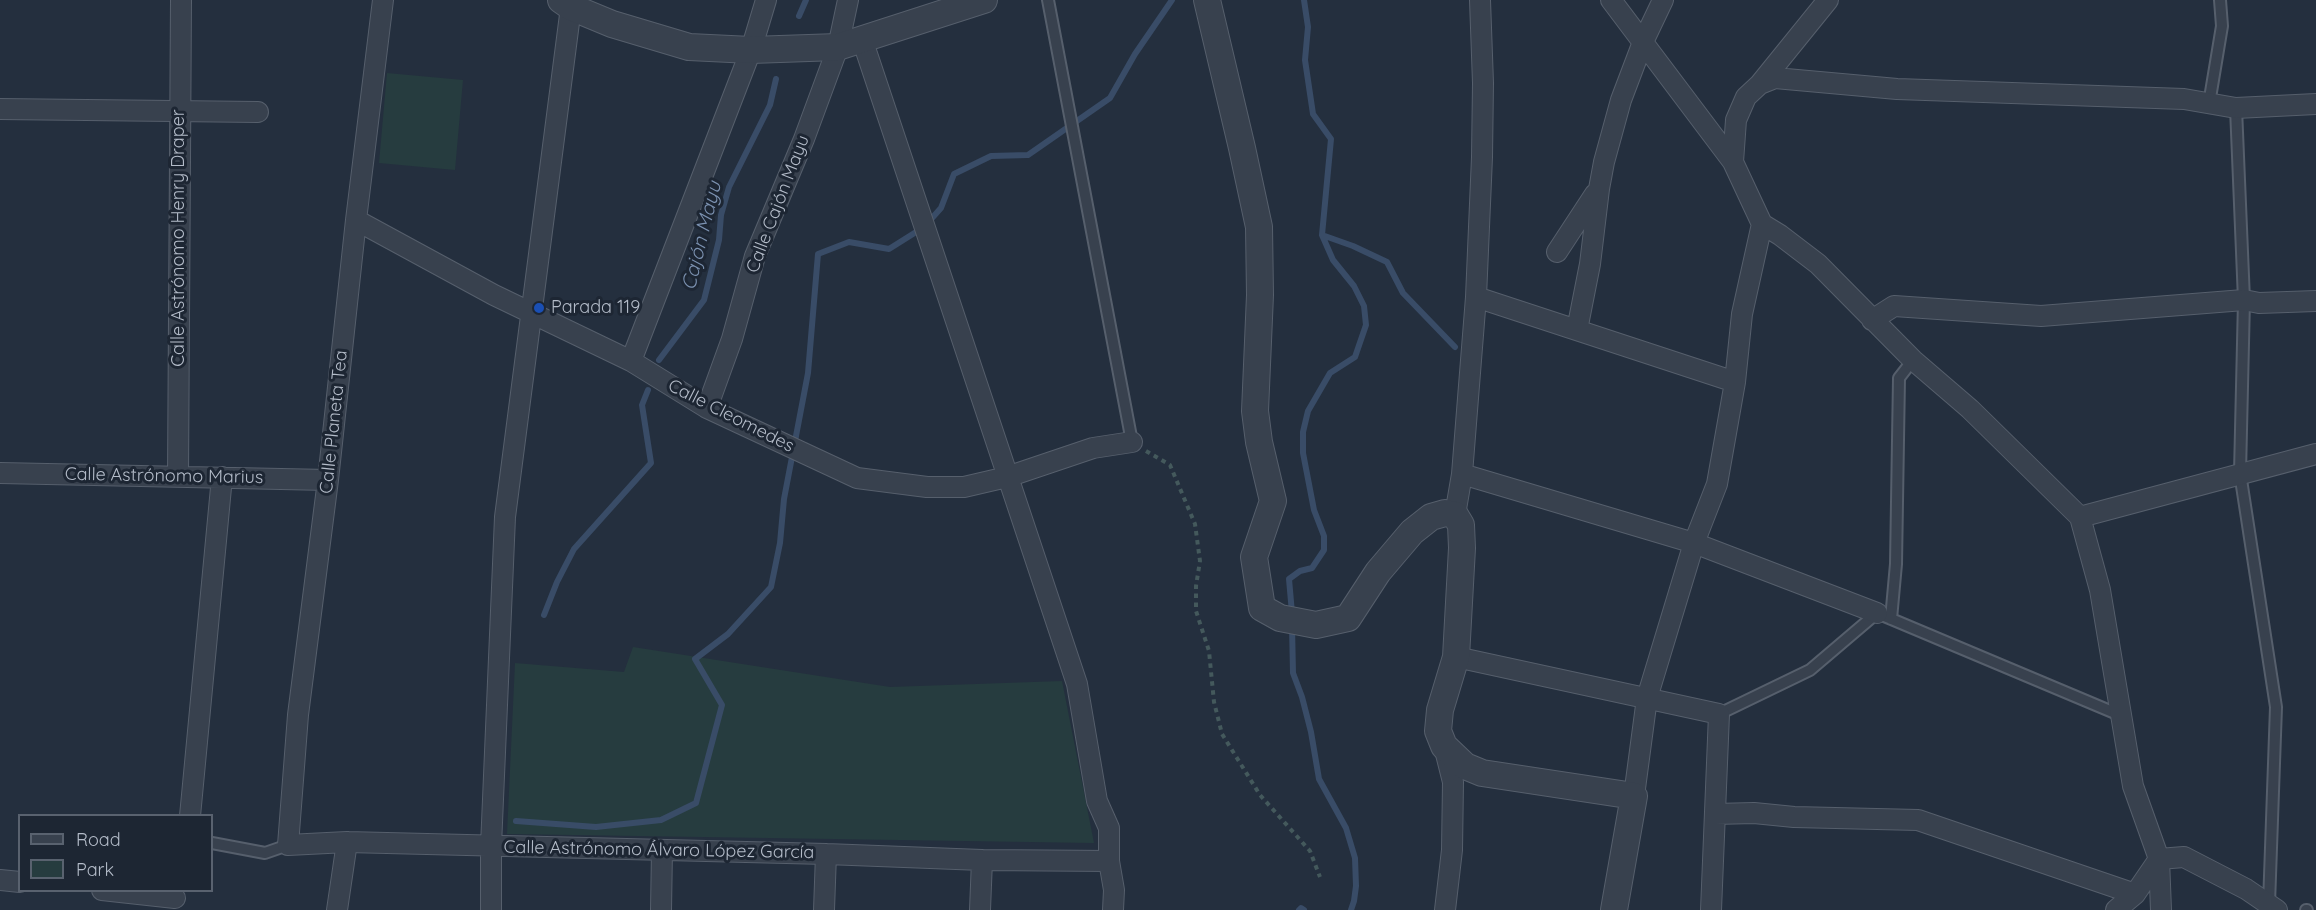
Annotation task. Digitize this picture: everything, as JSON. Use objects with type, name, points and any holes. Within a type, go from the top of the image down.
[{"type":"street","name":"Calle Astrónomo Henry Draper","points":[[178,477],[181,0]]},
{"type":"street","name":"Calle Planeta Tea","points":[[288,845],[298,715],[328,480],[383,0]]},
{"type":"street","points":[[631,361],[752,50],[766,0]]},
{"type":"street","name":"Calle Cajón Mayu","points":[[707,408],[732,339],[755,256],[804,139],[838,47],[849,0]]},
{"type":"street","points":[[491,910],[491,846],[505,518],[566,4],[612,24],[689,47],[752,50],[838,47],[984,0]]},
{"type":"street","points":[[1207,0],[1258,227],[1260,296],[1255,411],[1259,442],[1273,501],[1254,557],[1262,608],[1280,618],[1316,625],[1348,618],[1378,572],[1412,532],[1431,517],[1445,513],[1455,515]]},
{"type":"street","points":[[1445,910],[1452,850],[1454,782],[1438,731],[1440,710],[1456,657],[1462,548],[1461,525],[1455,515],[1462,474],[1476,297],[1482,157],[1480,0]]},
{"type":"street","points":[[1481,35],[1494,0]]},
{"type":"street","points":[[1611,0],[1733,162],[1762,224],[1818,264],[1913,360],[1970,410],[2079,517],[2100,590],[2133,786],[2159,859],[2161,910]]},
{"type":"street","points":[[1577,330],[1590,264],[1599,189],[1621,100],[1643,42],[1663,0]]},
{"type":"street","points":[[1733,162],[1736,120],[1746,97],[1760,84],[1828,0]]},
{"type":"street","points":[[862,39],[1077,684],[1097,801],[1109,828],[1109,861],[1114,890],[1113,910]]},
{"type":"street","points":[[1760,84],[1775,78],[1897,89],[2184,99],[2236,108],[2316,104]]},
{"type":"street","points":[[0,109],[258,112]]},
{"type":"street","points":[[1557,252],[1599,189]]},
{"type":"street","name":"Calle Cleomedes","points":[[356,220],[494,295],[631,361],[707,408],[857,478],[927,487],[964,487],[1007,477],[1093,448],[1132,442]]},
{"type":"street","points":[[1614,910],[1634,796],[1647,698],[1694,543],[1717,484],[1736,382],[1742,314],[1762,224]]},
{"type":"street","points":[[1476,297],[1736,382]]},
{"type":"street","points":[[1872,320],[1894,306],[2041,316],[2244,300],[2259,303],[2316,301]]},
{"type":"street","points":[[2079,517],[2316,454]]},
{"type":"street","name":"Calle Astrónomo Marius","points":[[0,473],[328,480]]},
{"type":"street","points":[[1462,474],[1694,543],[1884,616]]},
{"type":"street","points":[[190,814],[222,477]]},
{"type":"street","points":[[1456,657],[1719,714],[1711,910]]},
{"type":"street","points":[[1443,746],[1465,766],[1482,773],[1634,796]]},
{"type":"street","points":[[1715,814],[1754,813],[1794,817],[1918,820],[2134,894]]},
{"type":"street","points":[[337,910],[347,842]]},
{"type":"street","name":"Calle Astrónomo Álvaro López García","points":[[288,845],[347,842],[982,860],[1109,861]]},
{"type":"street","points":[[661,910],[662,850]]},
{"type":"street","points":[[824,910],[825,854]]},
{"type":"street","points":[[2116,910],[2134,894],[2159,859],[2184,857],[2246,889],[2273,907]]},
{"type":"street","points":[[980,910],[982,860]]},
{"type":"street","points":[[0,880],[18,882]]},
{"type":"street","points":[[110,892],[175,900]]},
{"type":"lane","points":[[1048,0],[1132,442]]},
{"type":"lane","points":[[2209,105],[2222,26],[2220,0]]},
{"type":"lane","points":[[2236,108],[2244,300],[2240,473],[2276,707],[2273,907]]},
{"type":"lane","points":[[1719,714],[1810,670],[1884,616],[1896,564],[1899,378],[1913,360]]},
{"type":"lane","points":[[1884,616],[2122,716]]},
{"type":"lane","name":"Calle Astrónomo Álvaro López García","points":[[213,843],[265,853],[288,845]]},
{"type":"path","points":[[1132,442],[1170,465],[1195,524],[1200,561],[1196,611],[1209,651],[1214,702],[1222,734],[1260,795],[1310,851],[1320,877]]},
{"type":"green space","points":[[387,73],[463,80],[455,170],[379,163]]},
{"type":"green space","points":[[633,647],[890,687],[1062,681],[1094,843],[507,834],[515,663],[624,672]]},
{"type":"waterway","name":"Cajón Mayu","points":[[799,16],[806,0]]},
{"type":"waterway","points":[[516,821],[596,827],[661,820],[696,803],[722,705],[695,659],[728,634],[771,587],[780,543],[784,499],[808,373],[818,254],[849,242],[889,249],[924,227],[941,208],[954,174],[991,156],[1028,155],[1110,98],[1135,54],[1172,0]]},
{"type":"waterway","points":[[1292,613],[1289,579],[1300,571],[1312,568],[1324,550],[1324,536],[1314,510],[1303,453],[1303,432],[1308,411],[1330,373],[1355,357],[1366,325],[1364,306],[1354,286],[1333,260],[1322,235],[1331,139],[1313,114],[1305,60],[1308,27],[1304,0]]},
{"type":"waterway","name":"Cajón Mayu","points":[[659,360],[704,300],[729,187],[770,105],[776,79]]},
{"type":"waterway","points":[[1322,235],[1387,262],[1403,293],[1455,347]]},
{"type":"waterway","name":"Cajón Mayu","points":[[544,615],[557,582],[574,549],[651,463],[642,405],[648,390]]},
{"type":"waterway","points":[[1292,626],[1293,673],[1311,732],[1319,779],[1346,828],[1355,858],[1356,886],[1351,910]]},
{"type":"waterway","points":[[1299,910],[1301,908],[1304,910]]},
{"type":"place","name":"Parada 119","points":[[539,308]]}]
